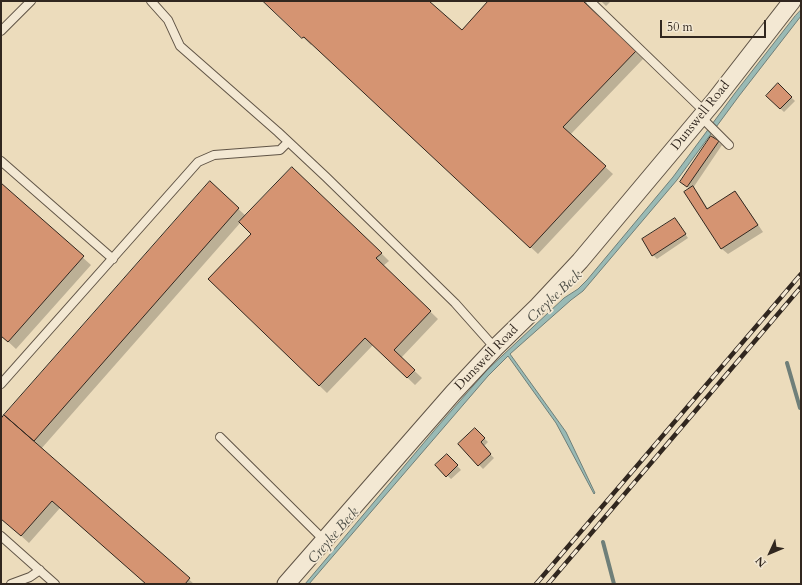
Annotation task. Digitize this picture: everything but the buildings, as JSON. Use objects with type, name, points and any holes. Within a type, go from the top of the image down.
[{"type":"street","name":"Dunswell Road","points":[[286,584],[495,348],[538,306],[580,261],[705,118],[792,1]]},
{"type":"lane","points":[[1,31],[31,1]]},
{"type":"lane","points":[[151,1],[168,20],[180,46],[332,182],[445,294],[495,348]]},
{"type":"lane","points":[[590,1],[705,118],[729,145]]},
{"type":"lane","points":[[1,384],[198,162],[214,155],[280,150],[288,142]]},
{"type":"lane","points":[[1,161],[113,259]]},
{"type":"lane","points":[[220,437],[324,540]]},
{"type":"lane","points":[[1,536],[55,584]]},
{"type":"lane","points":[[11,584],[30,577],[40,570]]},
{"type":"water","points":[[801,10],[801,16],[739,96],[677,180],[583,291],[510,354],[566,432],[595,493],[594,494],[556,423],[508,356],[488,376],[309,584],[305,584],[487,370],[564,298],[578,289],[587,280],[673,177],[735,93]]},
{"type":"waterway","points":[[787,363],[800,408]]},
{"type":"waterway","points":[[603,542],[614,584]]},
{"type":"railway","points":[[536,584],[801,274]]},
{"type":"railway","points":[[548,584],[801,287]]},
{"type":"water label","name":"Creyke Beck","points":[[555,297]]},
{"type":"water label","name":"Creyke Beck","points":[[334,536]]}]
